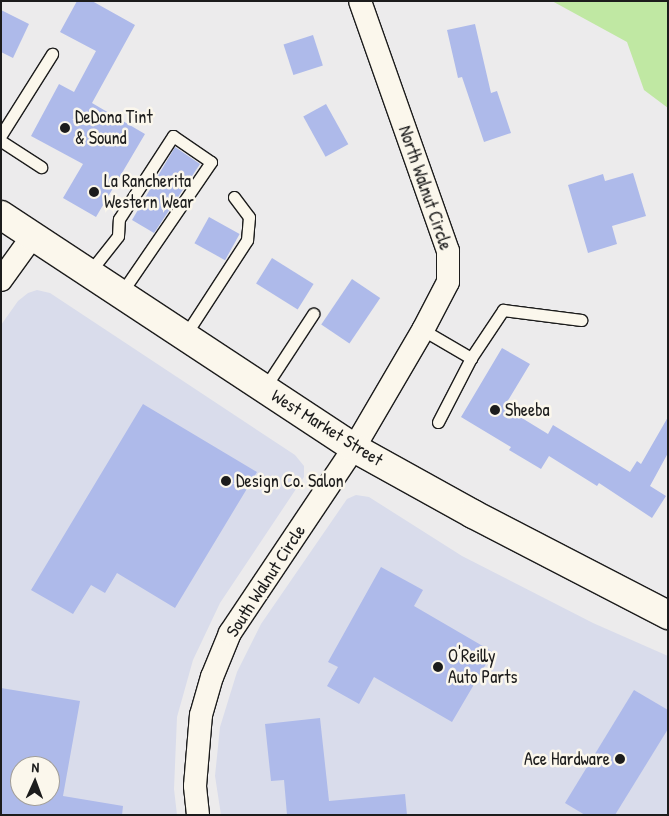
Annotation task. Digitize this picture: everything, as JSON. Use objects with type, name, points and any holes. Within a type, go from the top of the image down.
[{"type":"main road","name":"West Market Street","points":[[1,215],[354,448],[473,514],[668,615]]},
{"type":"street","name":"North Walnut Circle","points":[[354,448],[423,330],[448,282],[448,252],[360,1]]},
{"type":"street","points":[[1,280],[32,237]]},
{"type":"street","name":"South Walnut Circle","points":[[198,815],[195,786],[201,715],[212,677],[230,633],[354,448]]},
{"type":"lane","points":[[1,135],[52,54]]},
{"type":"lane","points":[[88,274],[118,236],[119,220],[174,136],[211,162],[120,295]]},
{"type":"lane","points":[[1,141],[41,167]]},
{"type":"lane","points":[[184,337],[247,240],[249,217],[234,197]]},
{"type":"lane","points":[[438,422],[471,358],[503,310],[582,320]]},
{"type":"lane","points":[[264,389],[313,314]]},
{"type":"lane","points":[[423,330],[471,358]]},
{"type":"shaded area","points":[[37,290],[50,293],[295,455],[304,466],[304,477],[220,603],[193,660],[177,717],[174,789],[177,815],[1,815],[1,325],[18,301],[28,293]]},
{"type":"shaded area","points":[[356,495],[369,497],[462,556],[593,623],[668,656],[668,815],[221,815],[215,776],[220,727],[237,672],[261,624],[347,499]]},
{"type":"green space","points":[[552,1],[668,1],[668,108],[644,90],[627,42]]},
{"type":"building","points":[[77,1],[92,1],[135,25],[92,103],[145,134],[96,217],[63,198],[83,164],[31,136],[59,84],[74,92],[96,51],[60,32]]},
{"type":"building","points":[[1,10],[29,24],[13,58],[1,52]]},
{"type":"building","points":[[475,24],[491,93],[497,91],[511,133],[484,142],[462,77],[458,78],[447,30]]},
{"type":"building","points":[[313,35],[323,65],[293,75],[284,45]]},
{"type":"building","points":[[326,104],[348,144],[326,157],[303,117]]},
{"type":"building","points":[[175,147],[200,164],[154,233],[132,220]]},
{"type":"building","points":[[633,173],[646,216],[612,226],[617,244],[588,253],[568,185],[603,174],[605,181]]},
{"type":"building","points":[[209,217],[240,234],[225,260],[194,243]]},
{"type":"building","points":[[272,258],[314,284],[298,309],[256,283]]},
{"type":"building","points":[[352,279],[380,298],[349,344],[321,325]]},
{"type":"building","points":[[502,348],[530,364],[504,407],[548,434],[553,425],[630,472],[637,461],[641,464],[668,417],[668,453],[650,486],[666,496],[652,518],[599,483],[597,486],[549,456],[541,469],[509,450],[511,447],[461,417]]},
{"type":"building","points":[[143,404],[257,472],[175,608],[117,573],[105,593],[91,585],[73,614],[31,590]]},
{"type":"building","points":[[381,567],[423,590],[414,606],[493,652],[452,722],[374,677],[359,704],[327,686],[338,667],[328,662]]},
{"type":"building","points":[[1,688],[80,701],[63,796],[123,806],[122,815],[1,815]]},
{"type":"building","points":[[634,690],[668,710],[668,729],[615,815],[585,815],[565,803]]},
{"type":"building","points":[[320,718],[329,801],[405,794],[407,815],[287,815],[284,780],[271,781],[265,724]]},
{"type":"place","name":"DeDona Tint & Sound","points":[[65,128]]},
{"type":"place","name":"La Rancherita Western Wear","points":[[94,192]]},
{"type":"place","name":"Sheeba","points":[[495,410]]},
{"type":"place","name":"Design Co. Salon","points":[[226,481]]},
{"type":"place","name":"O'Reilly Auto Parts","points":[[438,667]]},
{"type":"place","name":"Ace Hardware","points":[[620,759]]}]
